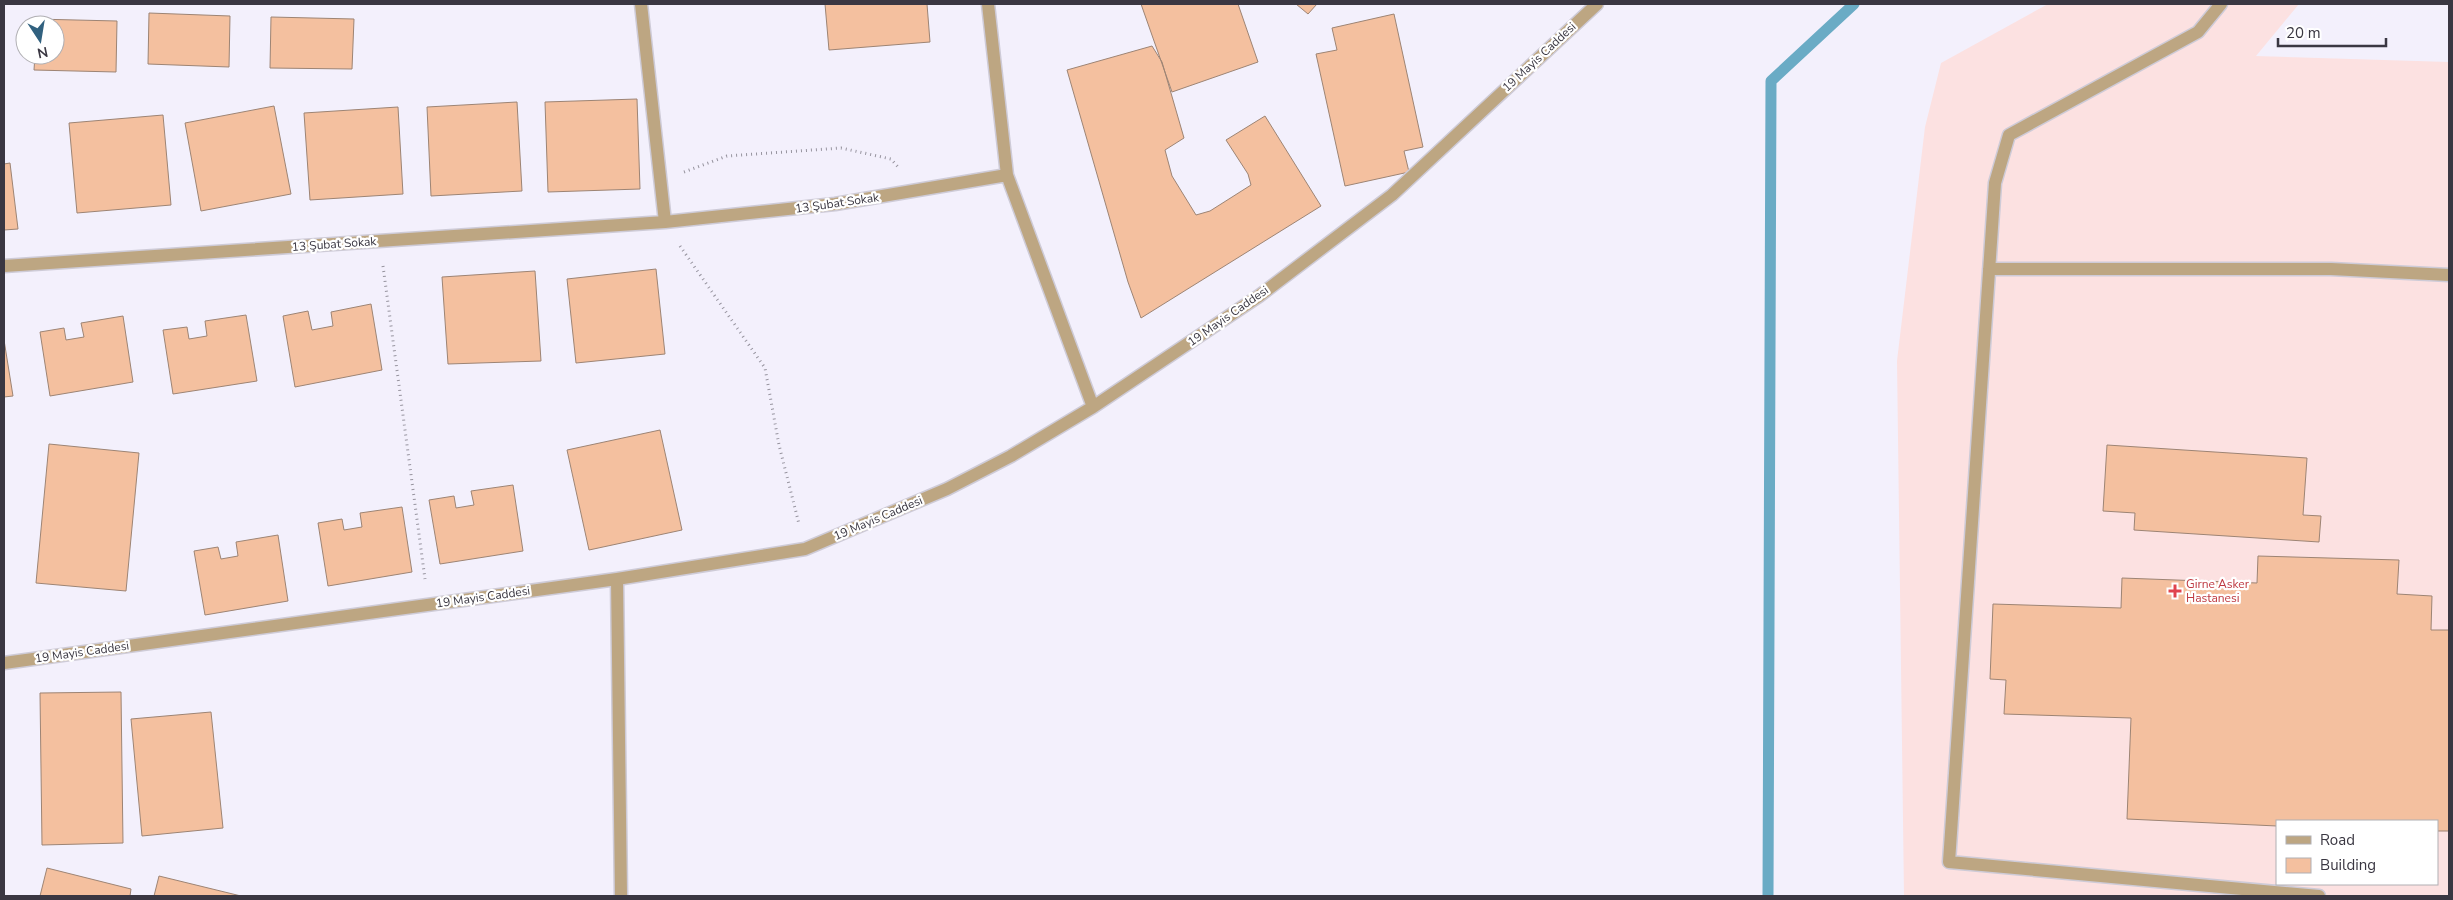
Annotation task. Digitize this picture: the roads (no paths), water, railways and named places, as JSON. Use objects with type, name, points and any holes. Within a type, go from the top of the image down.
[{"type":"street","points":[[641,4],[665,222]]},
{"type":"street","points":[[988,4],[1007,175],[1093,407]]},
{"type":"street","name":"19 Mayis Caddesi","points":[[4,663],[617,579],[805,549],[947,489],[1011,456],[1093,407],[1259,296],[1392,195],[1597,4]]},
{"type":"street","points":[[2222,4],[2198,32],[2009,135],[1995,183],[1950,862],[2319,896]]},
{"type":"street","name":"13 Şubat Sokak","points":[[4,266],[665,222],[835,204],[1007,175]]},
{"type":"street","points":[[1989,269],[2331,269],[2449,275]]},
{"type":"street","points":[[617,579],[621,896]]},
{"type":"waterway","points":[[1768,896],[1771,81],[1854,4]]},
{"type":"place","name":"Girne Asker Hastanesi","points":[[2175,591]]}]
